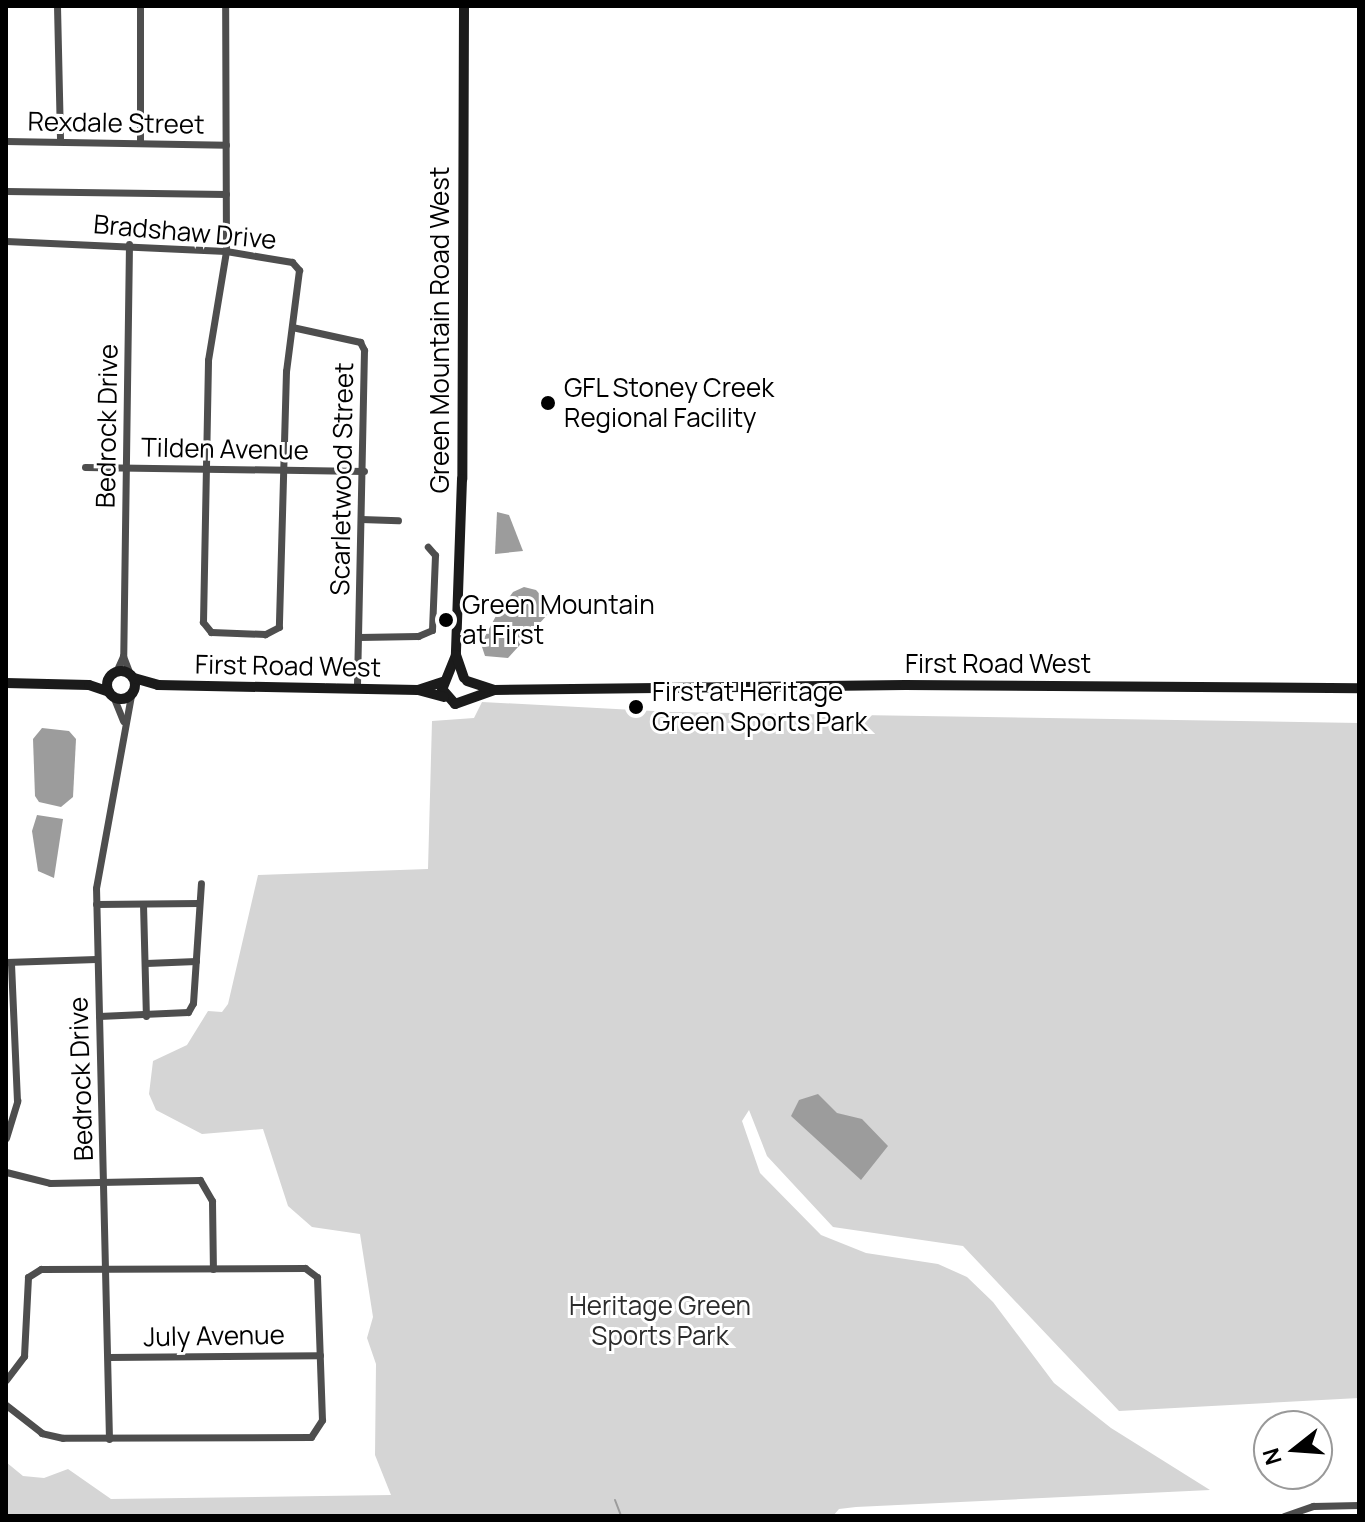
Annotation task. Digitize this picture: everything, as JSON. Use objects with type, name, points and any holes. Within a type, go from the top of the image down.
[{"type":"street","points":[[57,6],[60,141]]},
{"type":"street","points":[[140,6],[140,142]]},
{"type":"street","points":[[204,468],[208,360],[226,251],[225,6]]},
{"type":"street","name":"Green Mountain Road West","points":[[444,697],[446,680],[456,655],[464,6]]},
{"type":"street","name":"Rexdale Street","points":[[6,141],[226,145]]},
{"type":"street","points":[[6,191],[226,194]]},
{"type":"street","name":"Bradshaw Drive","points":[[6,241],[129,244],[226,251],[292,262],[299,270],[292,327],[284,469],[279,627],[265,634],[211,632],[203,622],[204,468]]},
{"type":"street","name":"Bedrock Drive","points":[[129,244],[123,656],[132,676]]},
{"type":"street","name":"Scarletwood Street","points":[[292,327],[360,342],[364,350],[364,471],[357,689]]},
{"type":"street","name":"Tilden Avenue","points":[[85,467],[364,471]]},
{"type":"street","points":[[361,519],[398,520]]},
{"type":"street","points":[[359,637],[418,636],[432,630],[435,555],[428,547]]},
{"type":"street","name":"Green Mountain Road West","points":[[456,655],[465,679]]},
{"type":"street","name":"Bedrock Drive","points":[[113,675],[123,656]]},
{"type":"street","points":[[111,694],[113,675]]},
{"type":"street","name":"First Road West","points":[[89,685],[113,675],[132,676],[158,685],[418,690],[444,697],[455,704],[494,690],[905,685],[1359,688]]},
{"type":"street","points":[[132,676],[132,694]]},
{"type":"street","points":[[465,679],[466,700]]},
{"type":"street","name":"First Road West","points":[[418,690],[446,680],[465,679],[494,690]]},
{"type":"street","name":"First Road West","points":[[6,683],[89,685],[111,694],[132,694],[158,685]]},
{"type":"street","name":"Bedrock Drive","points":[[111,694],[123,721]]},
{"type":"street","name":"Bedrock Drive","points":[[109,1439],[96,904],[100,857],[123,756],[123,721],[132,694]]},
{"type":"street","points":[[99,1016],[188,1012],[196,961],[201,883]]},
{"type":"street","points":[[96,904],[199,903]]},
{"type":"street","points":[[143,904],[146,1016]]},
{"type":"street","points":[[6,1138],[17,1101],[9,962],[96,959]]},
{"type":"street","points":[[146,963],[196,961]]},
{"type":"street","points":[[6,1172],[50,1183],[188,1178],[205,1183],[212,1201],[213,1269]]},
{"type":"street","points":[[6,1380],[24,1356],[28,1277],[41,1269],[313,1271],[318,1285],[322,1423],[308,1438],[109,1439],[42,1433],[6,1405]]},
{"type":"street","name":"July Avenue","points":[[108,1357],[320,1355]]},
{"type":"street","points":[[1284,1516],[1313,1506],[1359,1505]]},
{"type":"green space","name":"Heritage Green Sports Park","points":[[482,702],[672,712],[1359,723],[1359,1398],[1119,1411],[963,1246],[833,1227],[767,1156],[749,1110],[742,1121],[760,1173],[821,1235],[866,1253],[938,1264],[967,1277],[993,1302],[1054,1383],[1111,1428],[1210,1490],[856,1507],[839,1509],[833,1516],[6,1516],[6,1462],[23,1476],[44,1478],[68,1469],[111,1499],[391,1495],[375,1455],[376,1364],[367,1338],[373,1317],[360,1234],[312,1227],[288,1206],[263,1129],[202,1134],[156,1110],[149,1094],[153,1061],[187,1045],[208,1011],[222,1012],[228,1004],[258,875],[428,869],[432,721],[474,718]]},
{"type":"shaded area","points":[[497,512],[509,515],[523,551],[495,554]]},
{"type":"shaded area","points":[[524,587],[536,590],[545,600],[548,614],[508,658],[485,656],[481,644],[497,614],[513,592]]},
{"type":"shaded area","points":[[42,728],[69,731],[76,739],[73,797],[61,807],[39,802],[35,796],[33,739]]},
{"type":"shaded area","points":[[37,815],[63,819],[54,878],[38,871],[32,831]]},
{"type":"shaded area","points":[[818,1094],[837,1113],[862,1119],[888,1146],[861,1180],[791,1116],[799,1100]]},
{"type":"waterway","points":[[615,1500],[621,1516]]},
{"type":"place","name":"GFL Stoney Creek Regional Facility","points":[[548,403]]},
{"type":"place","name":"Green Mountain at First","points":[[446,620]]},
{"type":"place","name":"First at Heritage Green Sports Park","points":[[636,707]]}]
